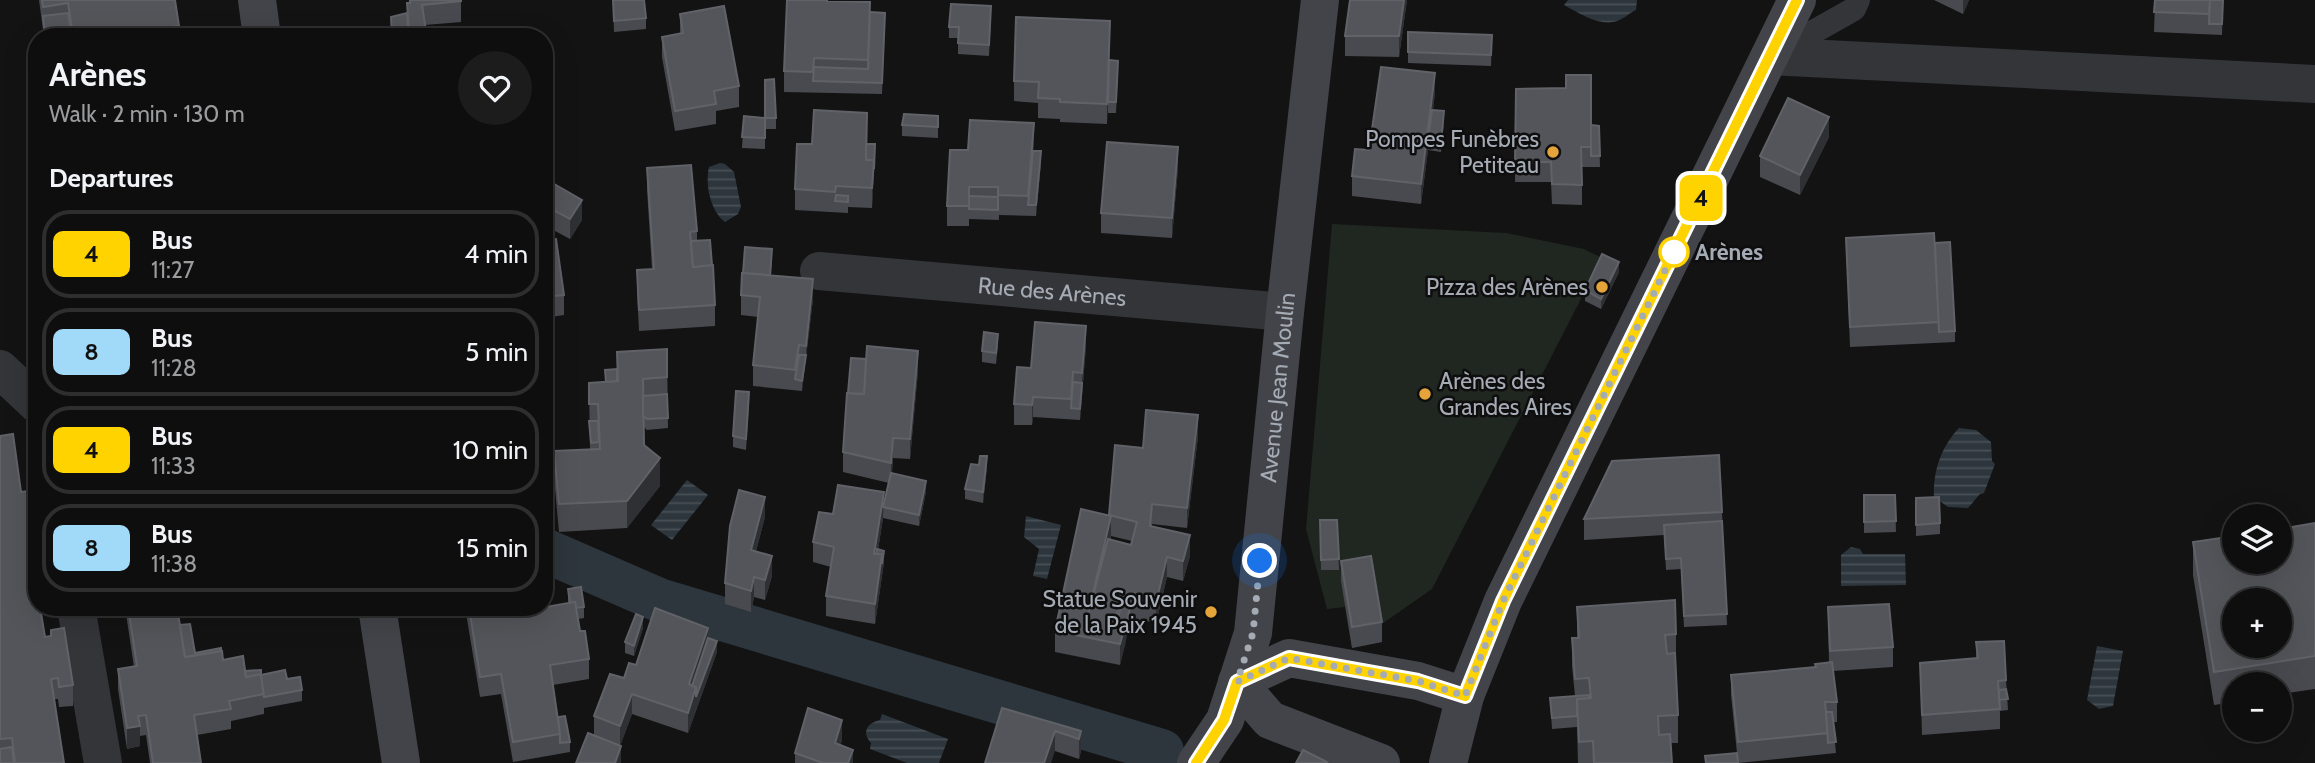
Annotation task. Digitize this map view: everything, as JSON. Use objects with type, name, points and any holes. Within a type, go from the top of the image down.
[{"type":"street","points":[[257,0],[261,28]]},
{"type":"street","name":"Avenue Jean Moulin","points":[[1196,763],[1224,720],[1253,633],[1320,0]]},
{"type":"street","points":[[1448,763],[1465,696],[1503,601],[1797,0]]},
{"type":"street","points":[[1770,56],[2315,84]]},
{"type":"street","name":"Rue des Arènes","points":[[819,271],[1285,312]]},
{"type":"street","points":[[0,369],[28,395]]},
{"type":"street","points":[[78,616],[103,763]]},
{"type":"street","points":[[378,616],[401,763]]},
{"type":"street","points":[[1381,763],[1270,720],[1237,682],[1289,658],[1418,681],[1465,696]]},
{"type":"lane","points":[[1770,56],[1854,9],[1858,0]]},
{"type":"shaded area","points":[[1568,0],[1637,0],[1636,10],[1620,20],[1604,22],[1564,5]]},
{"type":"shaded area","points":[[720,163],[734,172],[741,207],[738,214],[725,222],[712,204],[708,189],[709,167]]},
{"type":"shaded area","name":"Arènes des Grandes Aires","points":[[1332,224],[1506,233],[1584,249],[1602,258],[1432,589],[1379,626],[1382,642],[1352,648],[1345,607],[1327,609],[1306,529]]},
{"type":"shaded area","points":[[1959,428],[1976,430],[1991,442],[1992,461],[1995,464],[1984,493],[1968,508],[1948,507],[1934,497],[1939,460],[1947,443]]},
{"type":"shaded area","points":[[687,480],[708,495],[672,540],[651,525]]},
{"type":"shaded area","points":[[1026,516],[1061,525],[1047,579],[1033,576],[1039,549],[1024,537]]},
{"type":"shaded area","points":[[1851,547],[1860,549],[1863,554],[1905,554],[1906,585],[1841,586],[1841,555]]},
{"type":"shaded area","points":[[2097,646],[2123,651],[2113,706],[2099,709],[2087,700]]},
{"type":"shaded area","points":[[882,714],[948,739],[939,763],[907,763],[870,749],[867,729],[871,723],[880,720]]},
{"type":"building","points":[[42,0],[175,0],[179,26],[72,28],[68,3],[43,7]]},
{"type":"building","points":[[410,0],[461,0],[422,5],[426,28],[409,28],[407,3],[410,3]]},
{"type":"building","points":[[613,0],[644,0],[646,18],[614,21]]},
{"type":"building","points":[[787,0],[870,2],[868,60],[814,58],[813,72],[784,71]]},
{"type":"building","points":[[1350,0],[1404,0],[1399,36],[1345,36]]},
{"type":"building","points":[[2155,0],[2210,0],[2209,14],[2154,12]]},
{"type":"building","points":[[2210,0],[2223,0],[2222,24],[2209,24]]},
{"type":"building","points":[[951,4],[991,6],[989,45],[958,43],[959,27],[949,27]]},
{"type":"building","points":[[724,6],[739,86],[714,91],[716,104],[675,111],[662,37],[683,33],[680,14]]},
{"type":"building","points":[[870,12],[885,13],[882,83],[813,81],[814,67],[868,69]]},
{"type":"building","points":[[68,13],[70,28],[44,28],[43,16]]},
{"type":"building","points":[[407,13],[408,28],[392,28],[391,17]]},
{"type":"building","points":[[1016,17],[1110,21],[1107,104],[1038,98],[1039,82],[1014,81]]},
{"type":"building","points":[[1408,32],[1492,35],[1491,55],[1408,52]]},
{"type":"building","points":[[1109,60],[1118,61],[1116,102],[1108,102]]},
{"type":"building","points":[[1381,67],[1435,73],[1421,184],[1352,176],[1355,149],[1369,150]]},
{"type":"building","name":"Pompes Funèbres Petiteau","points":[[1566,75],[1591,75],[1591,147],[1581,147],[1582,185],[1552,184],[1551,162],[1515,162],[1516,89],[1566,88]]},
{"type":"building","points":[[774,79],[776,118],[765,118],[765,80]]},
{"type":"building","points":[[1788,98],[1829,117],[1800,175],[1760,156]]},
{"type":"building","points":[[814,110],[867,113],[866,160],[874,160],[872,188],[836,186],[835,192],[795,189],[797,144],[812,144]]},
{"type":"building","points":[[1432,110],[1444,111],[1441,141],[1428,139]]},
{"type":"building","points":[[904,114],[938,116],[938,127],[902,125]]},
{"type":"building","points":[[744,116],[765,118],[765,138],[742,137]]},
{"type":"building","points":[[970,120],[1034,123],[1028,196],[998,195],[998,187],[969,187],[969,206],[947,206],[950,150],[968,150]]},
{"type":"building","points":[[1591,125],[1599,126],[1600,156],[1591,156]]},
{"type":"building","points":[[1107,142],[1178,147],[1172,218],[1101,213]]},
{"type":"building","points":[[866,144],[875,144],[874,169],[874,160],[866,160]]},
{"type":"building","points":[[1033,151],[1041,151],[1036,205],[1028,205]]},
{"type":"building","points":[[691,165],[697,231],[690,232],[693,267],[713,265],[715,305],[639,310],[637,270],[654,269],[647,168]]},
{"type":"building","points":[[553,183],[582,200],[570,219],[553,210]]},
{"type":"building","points":[[836,195],[848,196],[848,202],[835,201]]},
{"type":"building","points":[[969,196],[998,197],[998,210],[969,209]]},
{"type":"building","points":[[1934,233],[1939,322],[1850,327],[1846,238]]},
{"type":"building","points":[[553,239],[556,239],[564,295],[553,296]]},
{"type":"building","points":[[710,240],[712,265],[693,267],[691,241]]},
{"type":"building","points":[[1950,242],[1955,331],[1939,332],[1935,243]]},
{"type":"building","points":[[745,247],[772,249],[770,275],[743,273]]},
{"type":"building","points":[[1602,254],[1619,262],[1601,299],[1585,290]]},
{"type":"building","points":[[742,273],[813,279],[806,346],[799,345],[795,370],[753,365],[760,297],[741,295]]},
{"type":"building","points":[[1035,322],[1086,326],[1082,373],[1073,372],[1071,399],[1033,397],[1032,405],[1014,404],[1017,367],[1031,368]]},
{"type":"building","points":[[984,332],[998,334],[996,353],[982,351]]},
{"type":"building","points":[[867,346],[918,351],[910,439],[893,438],[891,463],[843,452],[847,393],[864,394]]},
{"type":"building","points":[[667,349],[667,377],[643,379],[644,445],[660,458],[627,501],[559,504],[554,451],[600,449],[598,404],[589,404],[589,383],[618,381],[617,352]]},
{"type":"building","points":[[799,355],[806,355],[802,381],[795,379]]},
{"type":"building","points":[[851,358],[866,359],[864,394],[848,393]]},
{"type":"building","points":[[617,369],[617,381],[606,382],[605,370]]},
{"type":"building","points":[[1073,382],[1082,383],[1080,409],[1071,408]]},
{"type":"building","points":[[736,391],[749,392],[746,439],[733,436]]},
{"type":"building","points":[[667,394],[668,418],[647,419],[643,416],[643,396]]},
{"type":"building","points":[[1146,410],[1198,415],[1187,508],[1152,504],[1150,526],[1190,535],[1183,561],[1167,557],[1156,603],[1121,596],[1115,623],[1125,626],[1120,644],[1055,631],[1081,509],[1111,516],[1086,623],[1108,539],[1131,545],[1137,522],[1109,515],[1115,445],[1143,448]]},
{"type":"building","points":[[589,421],[598,421],[599,442],[591,443]]},
{"type":"building","points":[[13,434],[21,492],[28,491],[28,616],[42,616],[45,637],[51,636],[51,630],[64,628],[73,685],[59,687],[58,678],[51,679],[64,763],[15,763],[12,738],[0,739],[0,436]]},
{"type":"building","points":[[1719,455],[1722,512],[1584,519],[1612,461]]},
{"type":"building","points":[[980,456],[987,456],[983,492],[965,489],[971,464],[979,465]]},
{"type":"building","points":[[891,473],[926,481],[919,515],[883,507]]},
{"type":"building","points":[[838,485],[884,492],[874,554],[882,554],[875,604],[826,596],[834,547],[813,542],[819,512],[833,514]]},
{"type":"building","points":[[739,490],[765,497],[751,550],[772,556],[765,580],[754,577],[751,591],[725,583],[730,526]]},
{"type":"building","points":[[1864,495],[1895,495],[1896,521],[1864,522]]},
{"type":"building","points":[[1939,497],[1940,523],[1916,525],[1916,498]]},
{"type":"building","points":[[1320,520],[1337,520],[1339,559],[1321,560]]},
{"type":"building","points":[[1722,521],[1727,614],[1684,616],[1681,558],[1666,559],[1664,525]]},
{"type":"building","points":[[2315,523],[2315,656],[2214,672],[2193,542],[2222,538],[2222,574],[2292,574],[2292,527]]},
{"type":"building","points":[[877,549],[884,551],[882,564],[882,554],[876,554]]},
{"type":"building","points":[[1371,556],[1382,622],[1352,627],[1341,561]]},
{"type":"building","points":[[581,587],[584,607],[576,608],[575,602],[570,603],[568,589]]},
{"type":"building","points":[[1675,600],[1676,634],[1665,635],[1667,654],[1675,653],[1678,715],[1658,716],[1659,735],[1670,734],[1672,763],[1594,763],[1593,741],[1579,742],[1577,699],[1591,698],[1589,678],[1575,679],[1572,638],[1579,638],[1577,607]]},
{"type":"building","points":[[575,602],[580,631],[585,631],[589,659],[550,665],[560,734],[513,742],[501,674],[480,677],[470,616],[553,616],[553,606]]},
{"type":"building","points":[[1889,604],[1893,647],[1830,651],[1828,607]]},
{"type":"building","points":[[1121,605],[1130,607],[1125,635],[1125,626],[1117,624]]},
{"type":"building","points":[[655,608],[708,628],[689,684],[696,687],[688,713],[632,694],[620,726],[594,716],[610,674],[624,678],[629,663],[636,665]]},
{"type":"building","points":[[636,614],[643,617],[634,646],[625,642]]},
{"type":"building","points":[[129,616],[178,616],[185,657],[222,651],[223,660],[243,656],[246,677],[261,674],[264,694],[229,701],[231,709],[194,715],[201,763],[153,763],[146,715],[138,716],[140,726],[127,728],[118,669],[137,666]]},
{"type":"building","points":[[190,624],[195,653],[221,648],[221,651],[185,657],[180,625]]},
{"type":"building","points":[[708,638],[717,641],[696,697],[696,687],[692,686]]},
{"type":"building","points":[[2004,641],[2006,680],[1998,681],[2000,709],[1922,715],[1920,663],[1978,658],[1976,642]]},
{"type":"building","points":[[1832,662],[1837,702],[1825,702],[1828,733],[1738,742],[1731,675],[1816,667],[1815,664]]},
{"type":"building","points":[[261,670],[261,674],[246,677],[245,671]]},
{"type":"building","points":[[285,670],[287,679],[300,677],[302,690],[264,697],[261,675]]},
{"type":"building","points":[[2006,689],[2008,699],[1999,700],[1999,690]]},
{"type":"building","points":[[1589,695],[1589,698],[1577,699],[1577,716],[1552,718],[1550,698]]},
{"type":"building","points":[[808,708],[842,720],[835,743],[853,750],[848,763],[823,763],[795,753]]},
{"type":"building","points":[[1002,708],[1081,731],[1079,739],[1055,731],[1044,763],[985,763]]},
{"type":"building","points":[[1826,712],[1832,712],[1836,742],[1828,743]]},
{"type":"building","points":[[565,716],[570,742],[560,743],[558,717]]},
{"type":"building","points":[[588,733],[621,746],[615,763],[576,763]]},
{"type":"building","points":[[12,747],[14,763],[0,763],[0,749]]},
{"type":"building","points":[[1303,750],[1327,762],[1296,763]]},
{"type":"building","points":[[1737,753],[1738,763],[1706,763],[1705,756]]},
{"type":"waterway","points":[[553,554],[659,600],[1162,751]]},
{"type":"bus line","name":"4","points":[[1196,763],[1224,720],[1237,682],[1289,658],[1418,681],[1465,696],[1503,601],[1797,0]]},
{"type":"place","name":"Pompes Funèbres Petiteau","points":[[1553,152]]},
{"type":"place","name":"Arènes","points":[[1674,252]]},
{"type":"place","name":"Pizza des Arènes","points":[[1602,287]]},
{"type":"place","name":"Arènes des Grandes Aires","points":[[1425,394]]},
{"type":"place","name":"Statue Souvenir de la Paix 1945","points":[[1211,612]]},
{"type":"route","points":[[1260,561],[1253,633],[1237,682],[1289,658],[1418,681],[1465,696],[1503,601],[1674,252]]}]
